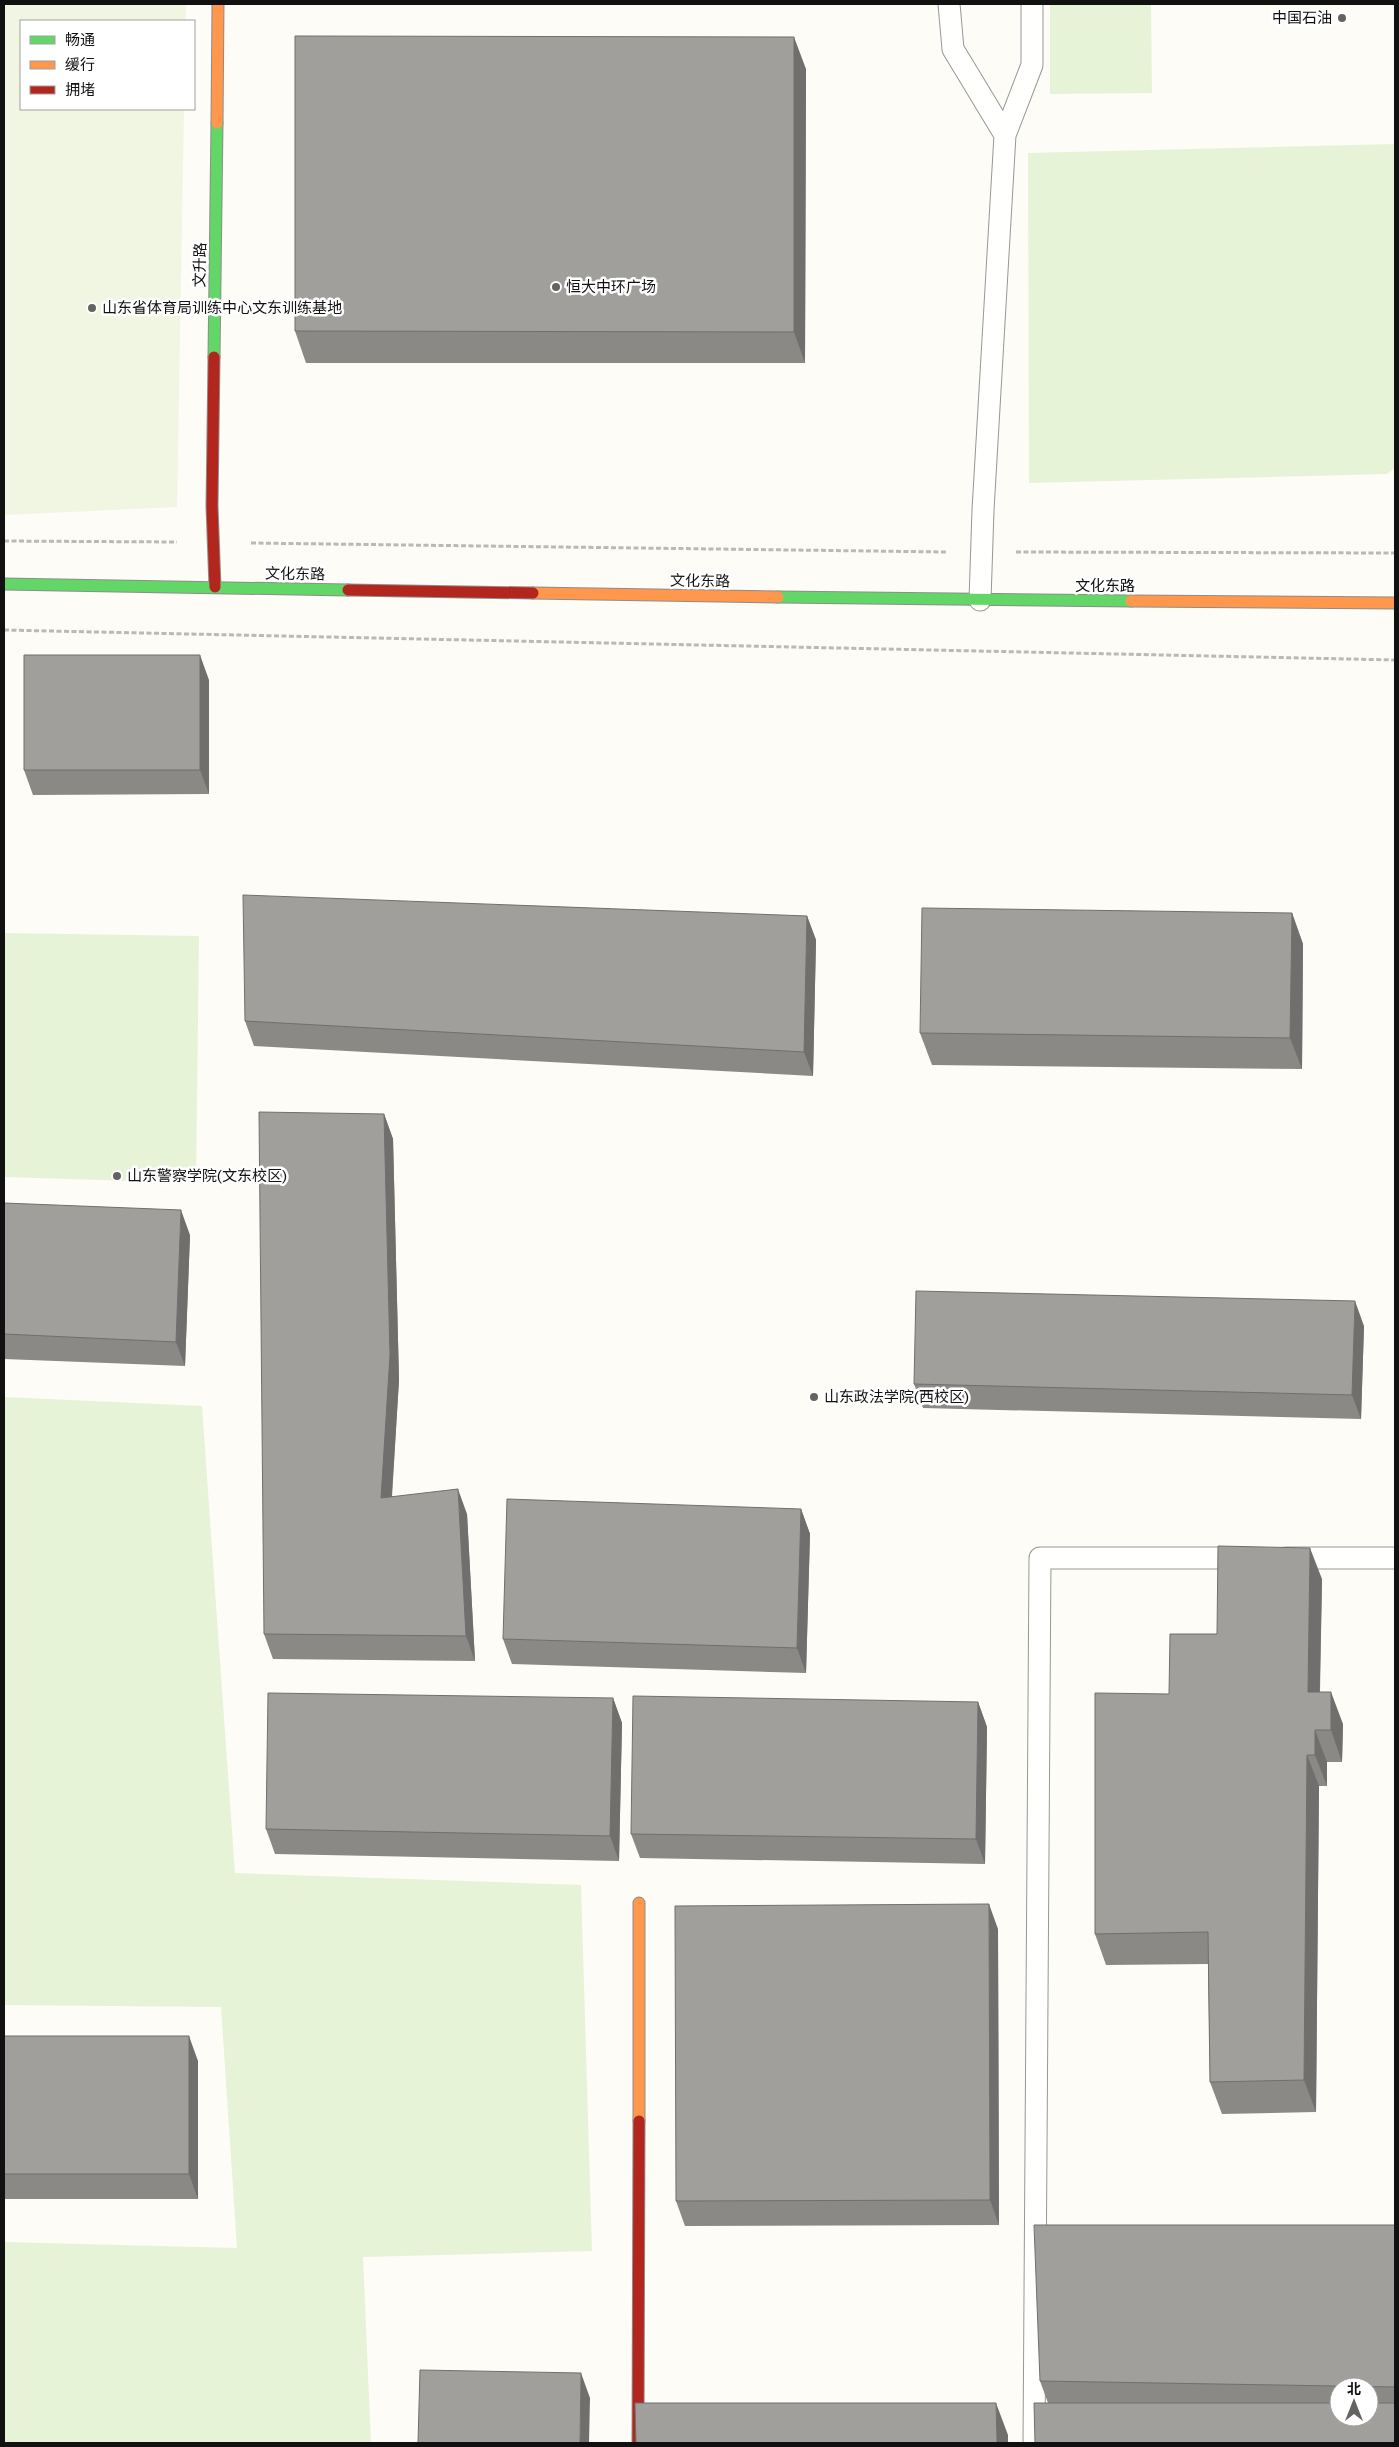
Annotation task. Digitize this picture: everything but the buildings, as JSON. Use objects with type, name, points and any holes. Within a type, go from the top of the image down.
[{"type":"main road","name":"文升路","points":[[215,587],[215,542],[212,506],[218,4]]},
{"type":"main road","name":"文化东路","points":[[4,584],[980,600],[1395,603]]},
{"type":"main road","points":[[638,2443],[639,1903]]},
{"type":"lane","points":[[949,4],[953,49],[1005,135]]},
{"type":"lane","points":[[980,600],[1005,135],[1032,65],[1032,4]]},
{"type":"lane","points":[[1034,2443],[1040,1558],[1395,1558]]},
{"type":"path","points":[[4,541],[982,552],[1395,553]]},
{"type":"path","points":[[4,630],[1395,660]]},
{"type":"green space","name":"山东省体育局训练中心文东训练基地","points":[[4,4],[186,4],[186,20],[20,20],[20,110],[184,110],[177,507],[4,515]]},
{"type":"green space","points":[[1050,4],[1151,4],[1152,93],[1050,94]]},
{"type":"green space","points":[[1395,144],[1395,468],[1387,474],[1029,483],[1028,153]]},
{"type":"green space","points":[[4,933],[199,936],[196,1183],[4,1177]]},
{"type":"green space","points":[[4,1397],[202,1406],[235,1873],[581,1885],[592,2251],[363,2257],[371,2443],[4,2443],[4,2242],[237,2248],[221,2007],[4,2005]]},
{"type":"traffic: fast","points":[[214,357],[217,123]]},
{"type":"traffic: fast","points":[[4,584],[348,590]]},
{"type":"traffic: fast","points":[[778,597],[1131,601]]},
{"type":"traffic: slow","points":[[217,123],[218,4]]},
{"type":"traffic: slow","points":[[533,593],[778,597]]},
{"type":"traffic: slow","points":[[1131,601],[1395,603]]},
{"type":"traffic: slow","points":[[639,1903],[639,2121]]},
{"type":"traffic: jam","points":[[214,357],[212,506],[215,587]]},
{"type":"traffic: jam","points":[[348,590],[533,593]]},
{"type":"traffic: jam","points":[[638,2443],[639,2121]]},
{"type":"place","name":"中国石油","points":[[1342,18]]},
{"type":"place","name":"恒大中环广场","points":[[556,287]]},
{"type":"place","name":"山东省体育局训练中心文东训练基地","points":[[92,308]]},
{"type":"place","name":"山东警察学院(文东校区)","points":[[117,1176]]},
{"type":"place","name":"山东政法学院(西校区)","points":[[814,1397]]}]
